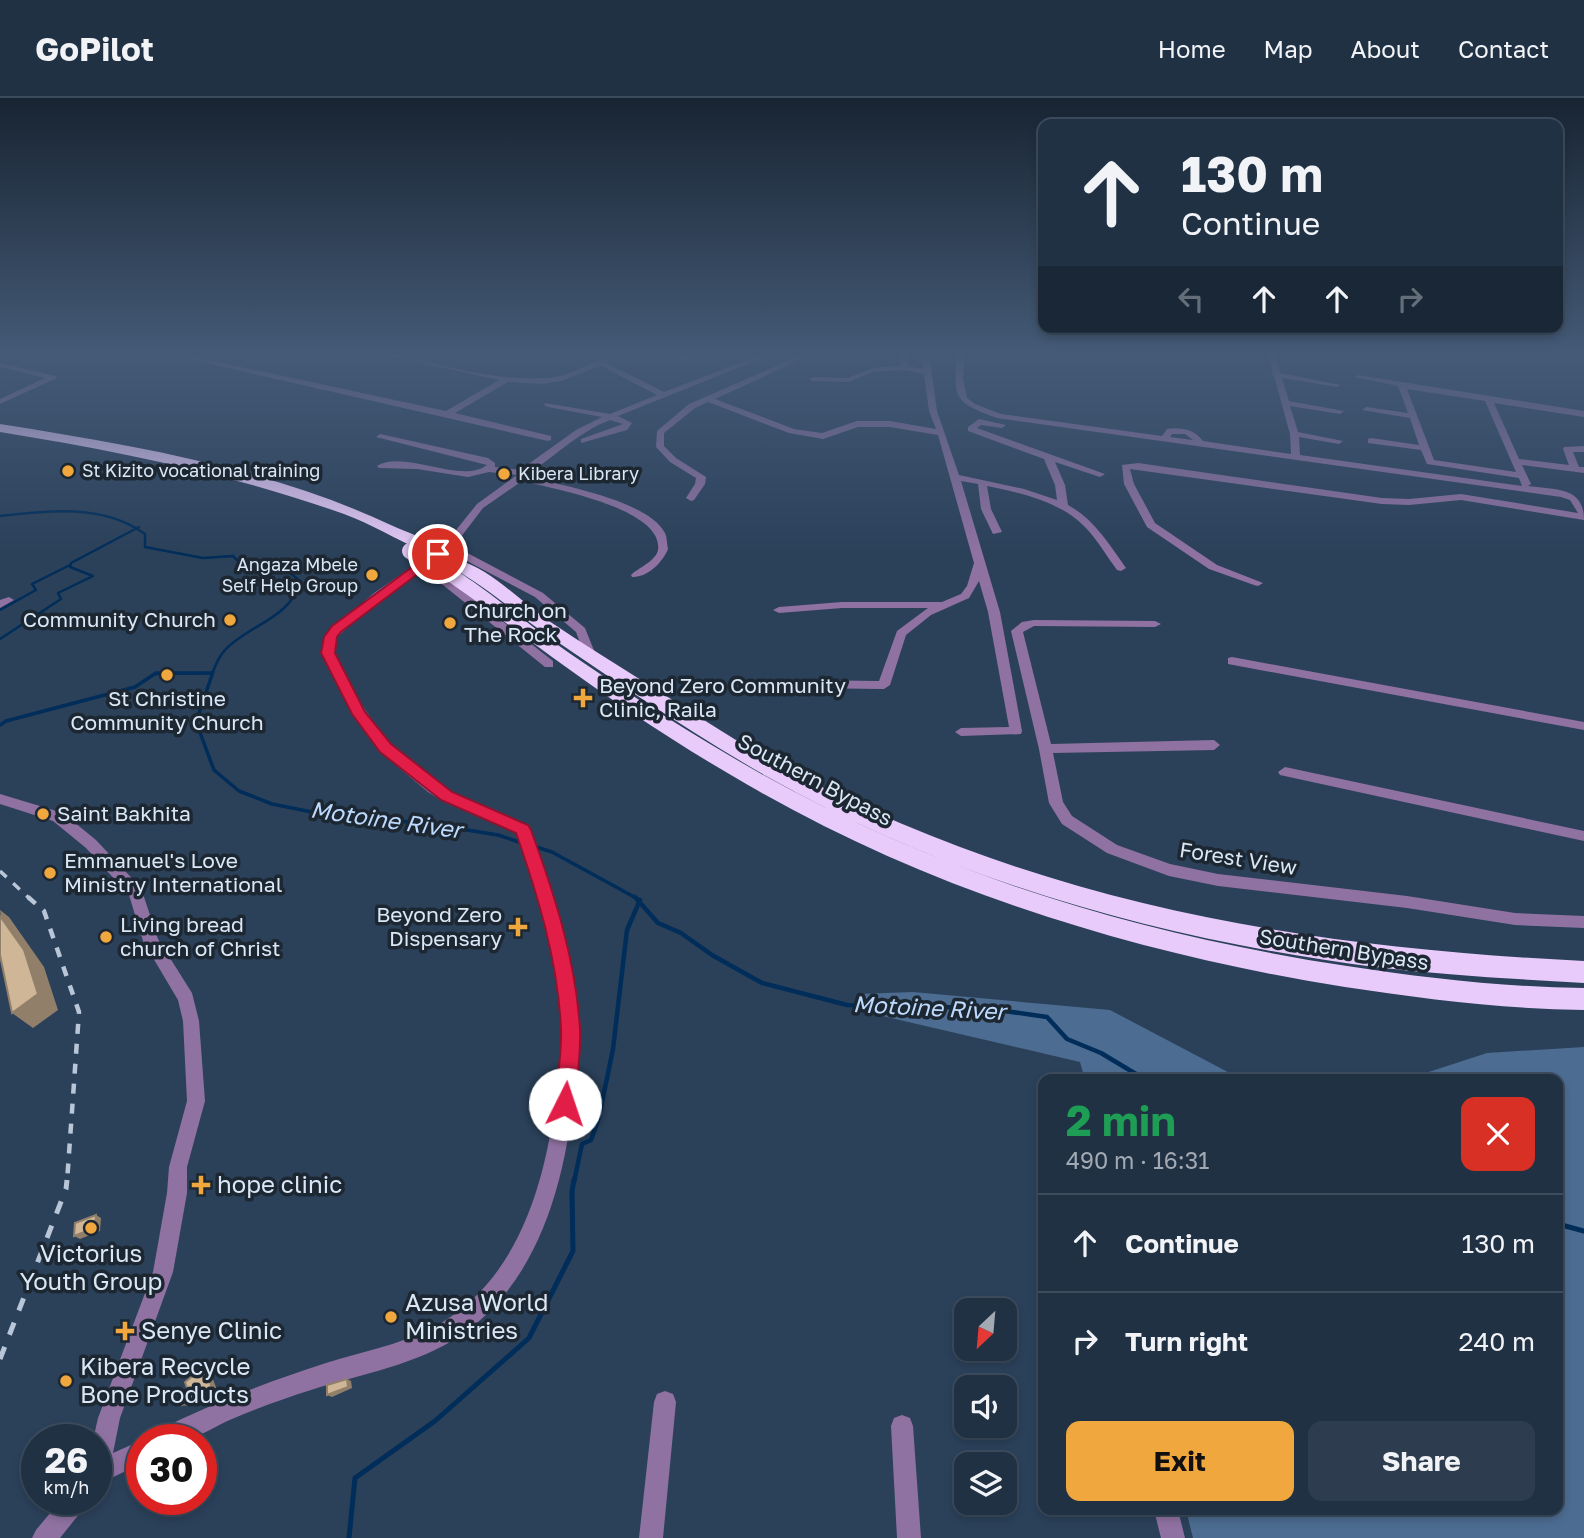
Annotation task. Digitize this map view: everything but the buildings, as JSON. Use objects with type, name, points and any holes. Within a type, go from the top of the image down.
[{"type":"highway","name":"Southern Bypass","points":[[0,428],[124,448],[247,478],[352,512],[411,538],[560,654],[623,697],[775,791],[867,837],[1005,894],[1124,931],[1217,954],[1446,990],[1584,999]]},
{"type":"highway","name":"Southern Bypass","points":[[0,435],[146,459],[319,512],[410,551],[434,557],[486,580],[533,617],[688,718],[817,794],[938,848],[1082,899],[1206,929],[1360,955],[1430,963],[1584,972]]},
{"type":"street","points":[[478,420],[548,438]]},
{"type":"street","points":[[199,1424],[272,1391],[384,1356],[452,1328],[476,1310],[514,1263],[538,1215],[550,1181],[565,1104],[570,1030],[562,966],[536,864],[523,830],[446,796],[386,748],[359,714],[330,660],[328,646],[337,629],[434,557],[476,510],[521,475],[542,463],[579,432],[603,420]]},
{"type":"street","points":[[584,441],[628,425],[619,420]]},
{"type":"street","points":[[673,420],[660,433],[658,442],[664,452],[701,477],[701,484],[691,498]]},
{"type":"street","points":[[764,420],[792,431],[823,436],[857,424],[890,424],[942,433]]},
{"type":"street","points":[[937,420],[994,611],[1016,732],[961,732]]},
{"type":"street","points":[[1038,420],[1567,495],[1578,503],[1584,516]]},
{"type":"street","points":[[1290,420],[1296,457]]},
{"type":"street","points":[[1413,420],[1427,460],[1433,464],[1522,477]]},
{"type":"street","points":[[1498,420],[1528,489]]},
{"type":"street","points":[[1012,428],[986,422],[971,426],[973,430],[1100,474]]},
{"type":"street","points":[[1294,434],[1339,441]]},
{"type":"street","points":[[380,437],[488,461],[492,463],[489,469]]},
{"type":"street","points":[[1371,441],[1423,448]]},
{"type":"street","points":[[1580,469],[1567,449],[1584,449]]},
{"type":"street","points":[[1048,457],[1060,485],[1063,506]]},
{"type":"street","points":[[1515,461],[1580,469]]},
{"type":"street","points":[[382,466],[417,466],[468,474],[489,469],[521,475],[634,510],[650,524],[663,542],[660,555],[636,575]]},
{"type":"street","points":[[1258,583],[1213,566],[1152,526],[1129,484],[1125,467],[1138,466],[1399,503],[1461,496],[1584,516]]},
{"type":"street","points":[[955,477],[982,482],[1063,506],[1086,523],[1121,568]]},
{"type":"street","points":[[982,482],[986,509],[998,532]]},
{"type":"street","points":[[434,557],[447,583],[549,664]]},
{"type":"street","points":[[801,684],[884,685],[904,628],[969,592],[979,563]]},
{"type":"street","points":[[779,610],[949,604]]},
{"type":"street","name":"Forest View","points":[[1155,624],[1034,623],[1020,628],[1016,636],[1046,749],[1056,803],[1067,820],[1112,849],[1170,870],[1218,880],[1407,902],[1515,919],[1584,922]]},
{"type":"street","points":[[1232,661],[1379,686],[1584,726]]},
{"type":"street","points":[[1046,749],[1214,745]]},
{"type":"street","points":[[1285,772],[1584,836]]},
{"type":"street","points":[[0,799],[58,817],[91,844],[136,892],[151,941],[186,998],[191,1020],[196,1101],[178,1167],[177,1193],[163,1272],[108,1424]]},
{"type":"street","points":[[651,1538],[664,1402]]},
{"type":"street","points":[[902,1426],[909,1538]]},
{"type":"street","points":[[44,1538],[63,1515]]},
{"type":"street","points":[[1167,1515],[1173,1538]]},
{"type":"shaded area","points":[[913,992],[1110,1010],[1232,1074],[1083,1074],[1080,1062],[861,1011],[859,994]]},
{"type":"shaded area","points":[[1584,1047],[1584,1538],[1193,1538],[1187,1515],[1563,1515],[1563,1074],[1422,1074],[1487,1053]]},
{"type":"waterway","name":"Motoine River","points":[[0,516],[75,512],[112,518],[136,528]]},
{"type":"waterway","points":[[0,639],[61,599],[58,593],[93,576],[70,567],[71,563],[136,528]]},
{"type":"waterway","name":"Motoine River","points":[[136,528],[145,534],[145,547],[203,558],[233,556],[239,562],[289,572],[300,581],[288,604],[234,641],[219,658],[212,674]]},
{"type":"waterway","points":[[0,610],[36,590],[32,584],[70,565]]},
{"type":"waterway","name":"Motoine River","points":[[213,672],[196,722],[214,770],[239,791],[272,804],[317,813],[430,824],[498,835],[522,843]]},
{"type":"waterway","points":[[0,725],[6,721],[135,687],[156,673],[212,673],[155,674]]},
{"type":"waterway","name":"Motoine River","points":[[533,846],[552,852],[636,898]]},
{"type":"waterway","name":"Motoine River","points":[[636,898],[639,902]]},
{"type":"waterway","points":[[574,1182],[582,1144],[591,1140],[599,1117],[613,1049],[627,930],[639,902]]},
{"type":"waterway","name":"Motoine River","points":[[639,902],[658,923],[681,933],[712,955],[762,983],[847,1005],[984,1008],[1047,1017],[1067,1039],[1101,1053],[1136,1074]]},
{"type":"waterway","points":[[349,1538],[355,1478],[435,1421],[529,1338],[573,1251],[574,1180]]},
{"type":"waterway","name":"Motoine River","points":[[1563,1225],[1584,1231]]},
{"type":"railway","points":[[0,871],[30,899]]},
{"type":"railway","points":[[28,897],[44,911],[79,1012],[67,1182]]},
{"type":"railway","points":[[0,1359],[66,1189],[67,1180]]},
{"type":"place","name":"St Kizito vocational training","points":[[68,471]]},
{"type":"place","name":"Kibera Library","points":[[504,474]]},
{"type":"place","name":"Angaza Mbele Self Help Group","points":[[372,575]]},
{"type":"place","name":"Community Church","points":[[230,620]]},
{"type":"place","name":"Church on The Rock","points":[[450,623]]},
{"type":"place","name":"St Christine Community Church","points":[[167,675]]},
{"type":"place","name":"Beyond Zero Community Clinic, Raila","points":[[583,698]]},
{"type":"place","name":"Saint Bakhita","points":[[43,814]]},
{"type":"place","name":"Emmanuel's Love Ministry International","points":[[50,873]]},
{"type":"place","name":"Beyond Zero Dispensary","points":[[518,927]]},
{"type":"place","name":"Living bread church of Christ","points":[[106,937]]},
{"type":"place","name":"hope clinic","points":[[201,1185]]},
{"type":"place","name":"Victorius Youth Group","points":[[91,1228]]},
{"type":"place","name":"Azusa World Ministries","points":[[391,1317]]},
{"type":"place","name":"Senye Clinic","points":[[125,1331]]},
{"type":"place","name":"Kibera Recycle Bone Products","points":[[66,1381]]},
{"type":"route","points":[[438,554],[400,579],[337,629],[331,637],[328,653],[359,714],[386,748],[446,796],[523,830],[546,895],[562,966],[570,1030],[565,1104]]}]
